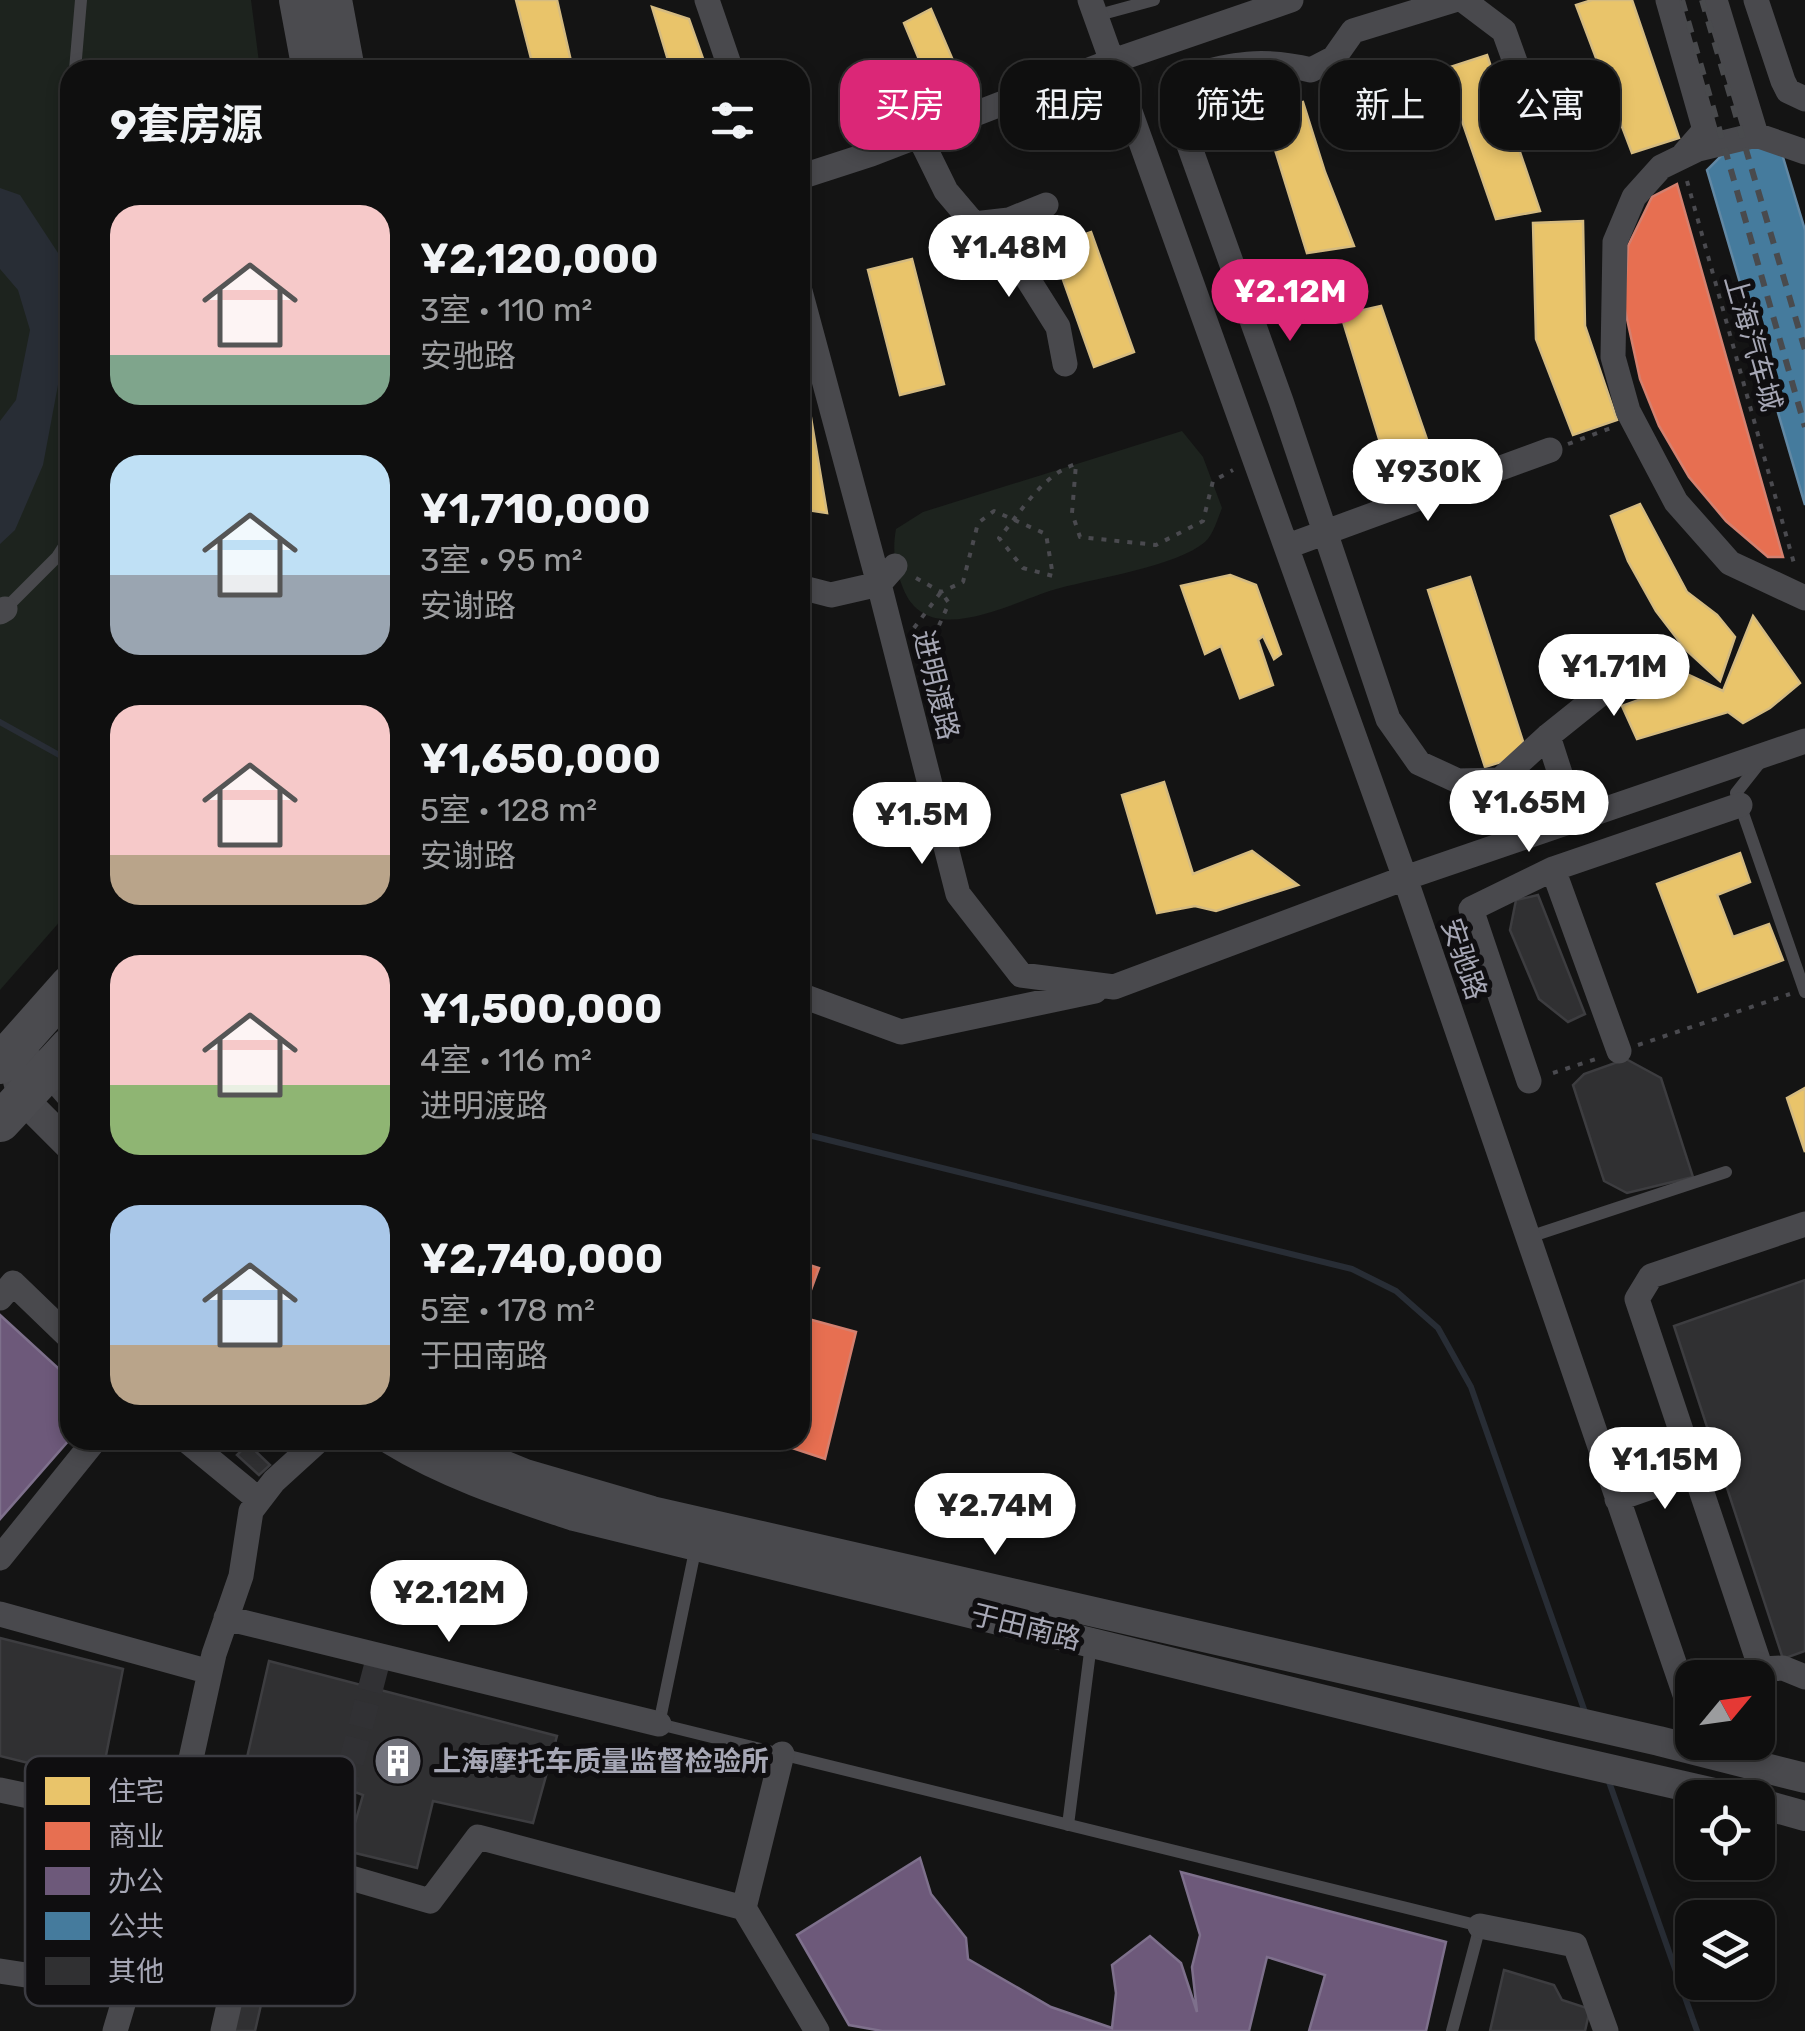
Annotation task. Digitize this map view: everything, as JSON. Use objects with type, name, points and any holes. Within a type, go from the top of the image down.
[{"type":"main road","points":[[299,0],[310,60]]},
{"type":"main road","points":[[332,0],[344,60]]},
{"type":"main road","points":[[3,1055],[60,995]]},
{"type":"street","points":[[707,0],[728,60]]},
{"type":"street","points":[[1116,60],[1291,0]]},
{"type":"street","points":[[1454,0],[1353,30],[1334,58],[1312,70],[1280,62],[1232,64],[1186,77],[1180,120],[1281,401],[1388,719],[1419,763],[1458,781],[1500,780],[1644,659]]},
{"type":"street","points":[[1463,0],[1504,31],[1514,60]]},
{"type":"street","points":[[1668,0],[1705,130],[1681,157]]},
{"type":"street","points":[[1715,0],[1756,134]]},
{"type":"street","points":[[1756,0],[1783,81],[1788,91],[1805,99]]},
{"type":"street","name":"安驰路","points":[[1092,8],[1109,60]]},
{"type":"street","points":[[1804,597],[1730,562],[1676,502],[1632,420],[1613,358],[1614,242],[1634,197],[1661,167],[1698,149],[1756,134],[1805,152]]},
{"type":"street","name":"安驰路","points":[[1140,145],[1405,878],[1675,1666]]},
{"type":"street","points":[[810,174],[879,150]]},
{"type":"street","points":[[926,150],[946,191],[974,224],[1010,220],[1046,205]]},
{"type":"street","points":[[998,222],[1058,327],[1066,364]]},
{"type":"street","name":"进明渡路","points":[[810,323],[887,575],[899,663],[958,894],[1020,975],[1114,987],[1405,878],[1805,741]]},
{"type":"street","points":[[1288,546],[1550,450]]},
{"type":"street","points":[[810,590],[831,595],[887,575]]},
{"type":"street","points":[[1548,736],[1575,820]]},
{"type":"street","points":[[1529,1081],[1471,909],[1553,869],[1740,806]]},
{"type":"street","points":[[1553,869],[1619,1051]]},
{"type":"street","points":[[810,999],[901,1032],[1114,987]]},
{"type":"street","points":[[3,1055],[43,1087],[60,1124]]},
{"type":"street","points":[[1805,1224],[1651,1276],[1637,1298],[1761,1669],[1783,1668],[1805,1677]]},
{"type":"street","points":[[0,1298],[13,1284],[60,1329]]},
{"type":"street","points":[[0,1558],[86,1450]]},
{"type":"street","points":[[198,1450],[260,1500]]},
{"type":"street","points":[[192,1756],[210,1672],[241,1576],[251,1510],[274,1481],[308,1450]]},
{"type":"street","name":"于田南路","points":[[406,1450],[492,1488],[574,1516],[696,1546],[806,1559],[1675,1743]]},
{"type":"street","name":"于田南路","points":[[466,1450],[525,1474],[1092,1643],[1553,1756],[1675,1782]]},
{"type":"street","points":[[1617,1499],[1694,1472]]},
{"type":"street","points":[[0,1614],[210,1672]]},
{"type":"street","points":[[226,1618],[659,1724]]},
{"type":"street","points":[[744,1908],[782,1754]]},
{"type":"street","name":"于田南路","points":[[1744,1760],[1805,1778]]},
{"type":"street","points":[[0,1790],[25,1795]]},
{"type":"street","points":[[1775,1808],[1805,1816]]},
{"type":"street","points":[[355,1879],[430,1901],[478,1837],[744,1908],[817,2031]]},
{"type":"street","points":[[1480,1926],[1576,1946],[1606,2031]]},
{"type":"street","points":[[0,1972],[25,1975]]},
{"type":"street","points":[[116,2031],[123,2006]]},
{"type":"street","points":[[224,2031],[230,2006]]},
{"type":"lane","points":[[76,60],[81,0]]},
{"type":"lane","points":[[1092,8],[1154,0]]},
{"type":"lane","points":[[2,610],[60,552]]},
{"type":"lane","points":[[1766,754],[1736,794],[1805,992]]},
{"type":"lane","points":[[1526,1238],[1726,1172]]},
{"type":"lane","points":[[696,1546],[659,1724],[1480,1926],[1452,2031]]},
{"type":"lane","points":[[1068,1825],[1092,1643]]},
{"type":"path","name":"上海汽车城","points":[[1681,157],[1804,597]]},
{"type":"path","points":[[1550,450],[1632,420]]},
{"type":"path","points":[[887,575],[941,592],[950,604],[918,672],[899,663],[941,592],[963,582],[978,523],[994,511],[1014,520],[1046,534],[1053,576],[1024,568],[999,538],[1014,520],[1056,470],[1076,464],[1072,514],[1080,537],[1156,545],[1204,521],[1212,481],[1253,458]]},
{"type":"shaded area","points":[[0,0],[251,0],[259,60],[60,60],[60,921],[0,990]]},
{"type":"shaded area","points":[[0,188],[20,195],[60,256],[60,374],[43,465],[15,530],[0,544],[0,421],[16,400],[30,330],[18,290],[0,269]]},
{"type":"shaded area","points":[[1182,431],[1203,457],[1222,508],[1208,539],[1192,550],[1157,564],[1060,588],[998,610],[952,619],[932,617],[915,607],[903,588],[895,559],[896,529],[923,512]]},
{"type":"building: 住宅","points":[[516,0],[557,0],[571,60],[531,60]]},
{"type":"building: 住宅","points":[[1592,0],[1632,0],[1679,138],[1632,153],[1620,121],[1620,60],[1597,60],[1576,5]]},
{"type":"building: 住宅","points":[[652,7],[689,19],[703,60],[668,60]]},
{"type":"building: 住宅","points":[[931,9],[953,60],[919,60],[904,23]]},
{"type":"building: 住宅","points":[[1487,55],[1489,60],[1480,60],[1480,150],[1519,150],[1540,211],[1496,219],[1460,115],[1460,64]]},
{"type":"building: 住宅","points":[[1303,102],[1354,246],[1307,253],[1275,150],[1300,150]]},
{"type":"building: 住宅","points":[[1583,221],[1585,326],[1617,420],[1573,435],[1536,339],[1533,223]]},
{"type":"building: 住宅","points":[[1091,232],[1134,352],[1094,367],[1051,246]]},
{"type":"building: 住宅","points":[[912,259],[944,384],[900,395],[868,270]]},
{"type":"building: 住宅","points":[[1381,306],[1441,480],[1395,491],[1341,315]]},
{"type":"building: 住宅","points":[[810,412],[827,513],[810,510]]},
{"type":"building: 住宅","points":[[1640,504],[1687,592],[1717,615],[1735,637],[1720,681],[1685,649],[1656,611],[1628,561],[1611,516]]},
{"type":"building: 住宅","points":[[1230,575],[1256,585],[1281,654],[1274,659],[1263,636],[1258,640],[1273,685],[1240,698],[1221,646],[1205,654],[1181,586]]},
{"type":"building: 住宅","points":[[1470,577],[1527,754],[1485,767],[1428,590]]},
{"type":"building: 住宅","points":[[1753,616],[1800,683],[1770,708],[1743,723],[1728,712],[1637,739],[1622,706],[1683,684],[1674,668],[1723,691]]},
{"type":"building: 住宅","points":[[1164,782],[1193,874],[1252,851],[1298,885],[1216,911],[1195,906],[1157,913],[1122,795]]},
{"type":"building: 住宅","points":[[1740,853],[1750,882],[1717,895],[1733,937],[1769,924],[1783,960],[1698,992],[1657,884]]},
{"type":"building: 住宅","points":[[1805,1088],[1805,1152],[1787,1098]]},
{"type":"building: 商业","points":[[1677,184],[1783,557],[1768,557],[1726,521],[1689,477],[1659,426],[1640,379],[1624,305],[1628,246],[1652,197]]},
{"type":"building: 商业","points":[[810,1265],[819,1268],[810,1292]]},
{"type":"building: 商业","points":[[810,1319],[856,1332],[825,1459],[798,1450],[810,1450]]},
{"type":"building: 办公","points":[[0,1315],[60,1370],[60,1450],[0,1519]]},
{"type":"building: 办公","points":[[920,1858],[931,1894],[966,1938],[968,1959],[1051,2007],[1112,2028],[1116,1993],[1112,1965],[1150,1936],[1181,1963],[1197,2012],[1192,1967],[1200,1935],[1181,1872],[1446,1942],[1426,2031],[1309,2031],[1325,1975],[1267,1957],[1249,2031],[882,2031],[849,2025],[797,1935]]},
{"type":"building: 公共","points":[[1752,145],[1782,154],[1805,230],[1805,505],[1707,170],[1723,154]]},
{"type":"building: 其他","points":[[1538,895],[1585,1014],[1568,1022],[1539,999],[1510,930],[1516,900]]},
{"type":"building: 其他","points":[[1626,1059],[1661,1078],[1693,1177],[1627,1193],[1604,1181],[1573,1085],[1584,1074]]},
{"type":"building: 其他","points":[[1805,1280],[1805,1651],[1783,1659],[1674,1326]]},
{"type":"building: 其他","points":[[242,1450],[254,1450],[270,1465],[259,1475],[237,1455]]},
{"type":"building: 其他","points":[[0,1638],[123,1669],[106,1756],[25,1756],[25,1762],[0,1756]]},
{"type":"building: 其他","name":"上海摩托车质量监督检验所","points":[[269,1661],[557,1736],[533,1823],[433,1801],[417,1868],[355,1853],[355,1823],[363,1795],[355,1792],[355,1756],[247,1756]]},
{"type":"building: 其他","points":[[1504,1970],[1554,1985],[1562,2000],[1590,2009],[1585,2031],[1490,2031]]},
{"type":"building: 其他","points":[[229,2006],[261,2006],[255,2031],[223,2031]]},
{"type":"waterway","points":[[0,722],[60,755]]},
{"type":"waterway","points":[[810,1135],[1352,1269],[1396,1291],[1438,1328],[1471,1387],[1586,1715]]},
{"type":"waterway","points":[[1608,1779],[1697,2031]]},
{"type":"tunnel","points":[[353,1756],[379,1656]]},
{"type":"railway","points":[[1682,0],[1805,427]]},
{"type":"railway","points":[[1702,0],[1805,350]]},
{"type":"place","name":"上海摩托车质量监督检验所","points":[[398,1761]]}]
